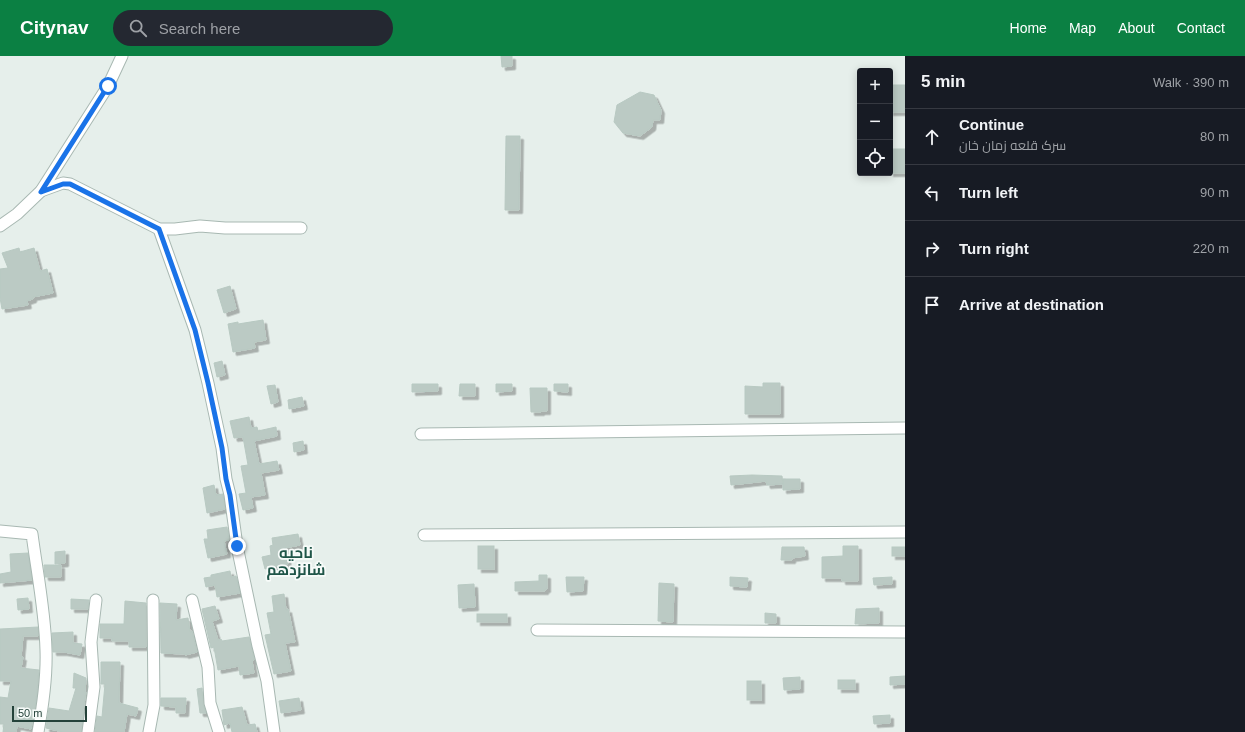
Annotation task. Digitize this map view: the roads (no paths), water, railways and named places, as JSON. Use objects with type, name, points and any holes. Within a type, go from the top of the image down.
[{"type":"street","points":[[0,226],[17,214],[41,192],[108,86],[122,56]]},
{"type":"street","points":[[41,192],[63,184],[70,184],[159,229],[200,226],[225,228],[301,228]]},
{"type":"street","points":[[159,229],[195,330],[208,383],[222,448],[237,546],[266,681],[274,732]]},
{"type":"street","points":[[421,434],[905,428]]},
{"type":"street","points":[[0,531],[32,534],[44,615],[46,651],[44,695],[38,732]]},
{"type":"street","points":[[424,535],[905,532]]},
{"type":"street","points":[[88,732],[94,687],[91,642],[96,600]]},
{"type":"street","points":[[149,732],[154,705],[153,600]]},
{"type":"street","points":[[192,600],[208,667],[210,702],[219,732]]},
{"type":"street","points":[[537,630],[905,632]]},
{"type":"district","name":"ناحیه شانزدهم","points":[[296,560]]}]
